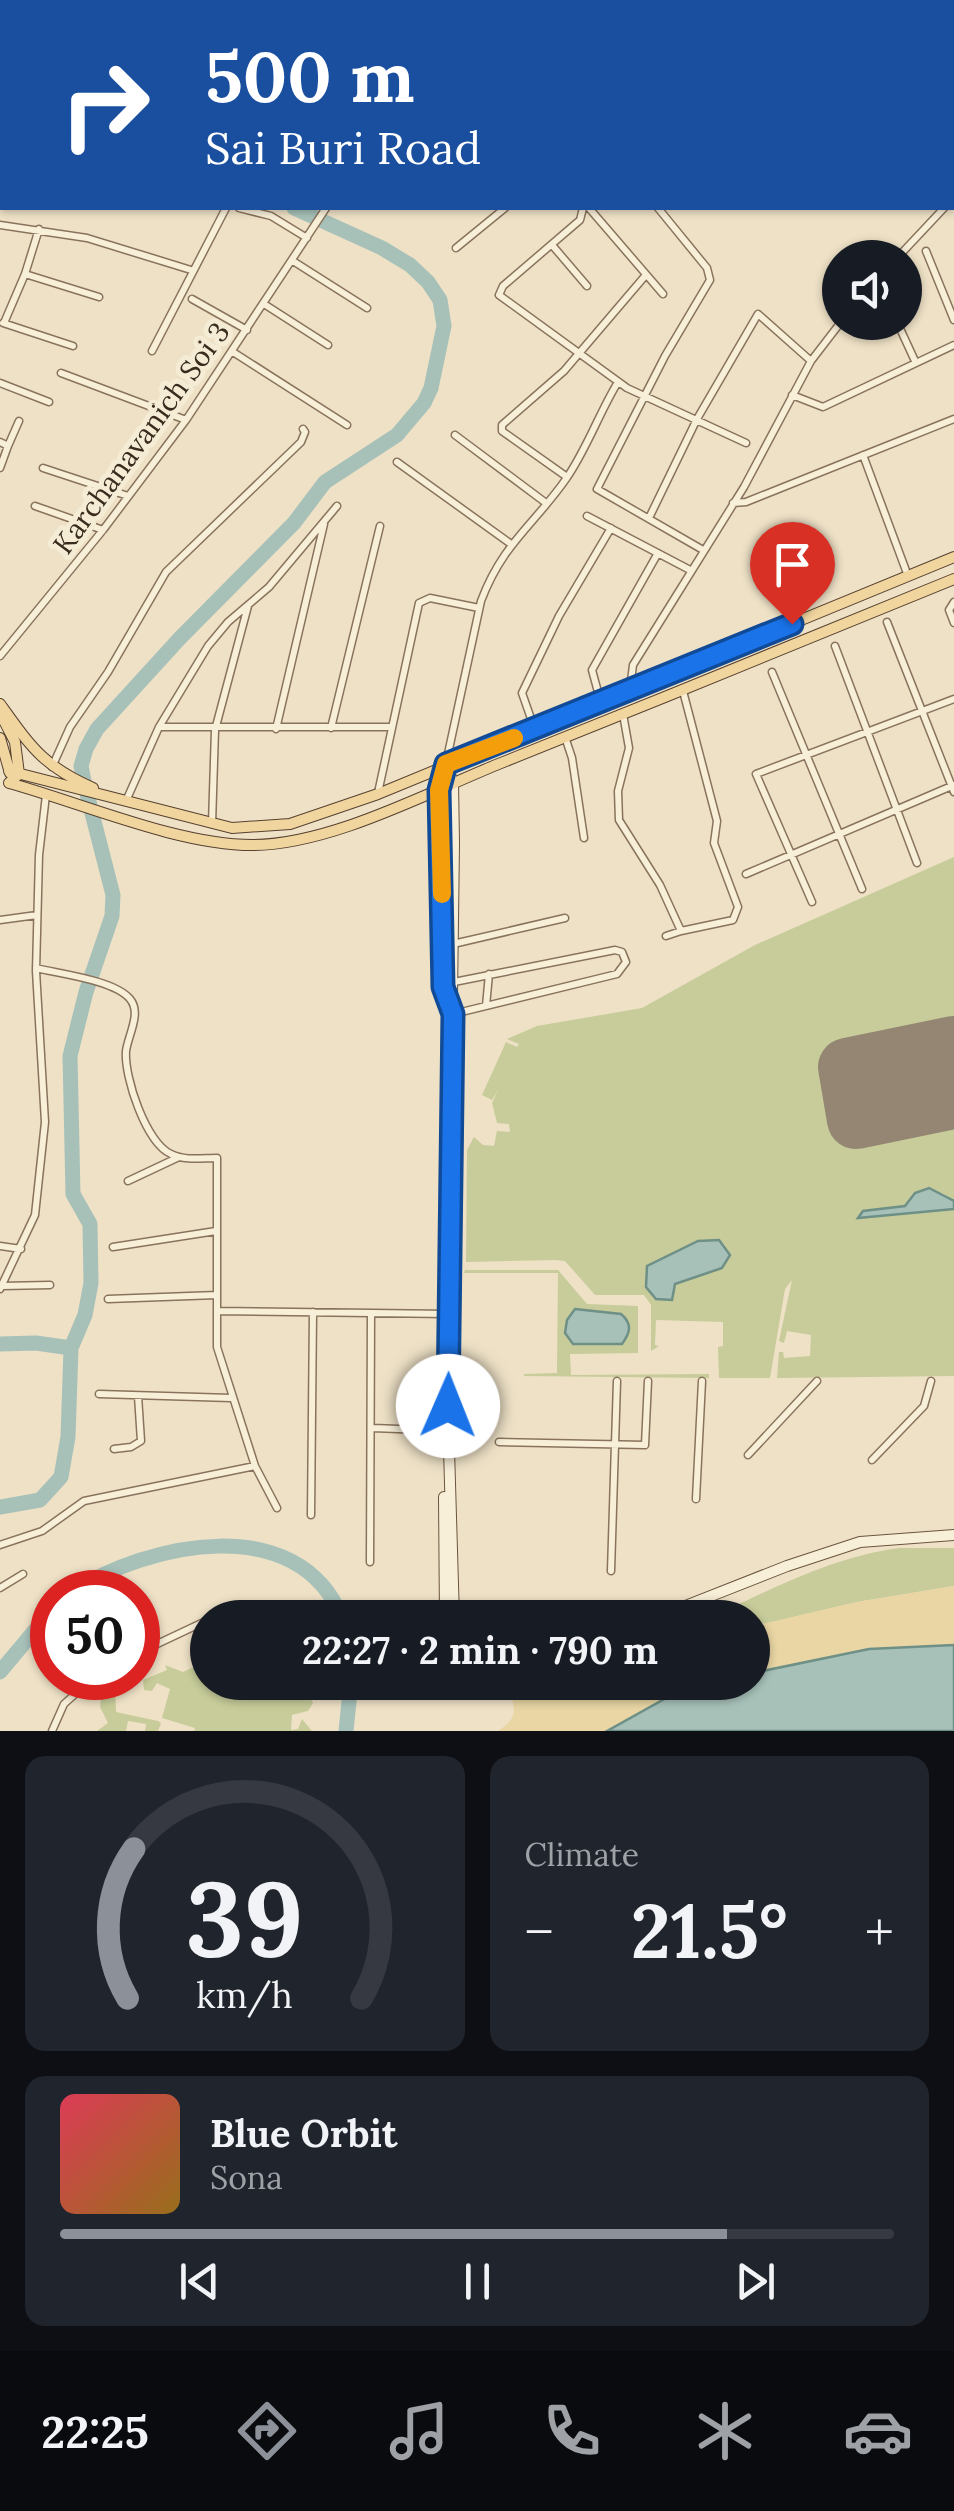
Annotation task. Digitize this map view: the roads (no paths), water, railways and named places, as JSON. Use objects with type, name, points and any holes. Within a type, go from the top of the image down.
[{"type":"main road","points":[[9,776],[67,782],[212,825],[257,828],[290,824],[378,794],[954,558]]},
{"type":"main road","points":[[0,738],[9,776],[30,789],[214,842],[272,845],[330,831],[439,790],[954,578]]},
{"type":"main road","points":[[0,704],[31,746],[67,782]]},
{"type":"main road","points":[[0,713],[16,742],[9,776]]},
{"type":"main road","points":[[446,764],[453,783],[449,1436],[454,1600]]},
{"type":"main road","points":[[446,764],[439,790],[443,987],[453,1014]]},
{"type":"main road","points":[[445,1600],[444,1465],[449,1436]]},
{"type":"main road","points":[[699,1600],[860,1542],[954,1536]]},
{"type":"street","points":[[152,351],[225,210]]},
{"type":"street","points":[[246,210],[271,216],[307,238]]},
{"type":"street","name":"Karchanavanich Soi 3","points":[[0,656],[104,530],[186,420],[325,210]]},
{"type":"street","points":[[456,248],[503,210]]},
{"type":"street","points":[[585,210],[580,220],[503,286],[500,296],[618,382],[746,443]]},
{"type":"street","points":[[588,210],[663,294]]},
{"type":"street","points":[[660,210],[708,268],[710,280],[597,489],[703,550]]},
{"type":"street","points":[[913,240],[942,210]]},
{"type":"street","points":[[0,225],[87,238],[191,270]]},
{"type":"street","points":[[39,228],[25,274],[2,322],[73,346]]},
{"type":"street","points":[[552,245],[587,286]]},
{"type":"street","points":[[926,252],[954,320]]},
{"type":"street","points":[[293,261],[367,308]]},
{"type":"street","points":[[25,274],[100,297]]},
{"type":"street","points":[[567,477],[500,428],[579,355],[646,276]]},
{"type":"street","points":[[192,299],[248,330]]},
{"type":"street","points":[[264,304],[328,344]]},
{"type":"street","points":[[649,518],[697,419],[758,314],[811,360]]},
{"type":"street","points":[[630,690],[633,665],[733,504],[811,360],[827,340]]},
{"type":"street","points":[[906,340],[916,361]]},
{"type":"street","points":[[792,395],[823,407],[954,345]]},
{"type":"street","points":[[233,352],[347,425]]},
{"type":"street","points":[[61,373],[186,420]]},
{"type":"street","points":[[446,764],[489,581],[511,544],[567,477],[618,382]]},
{"type":"street","points":[[0,383],[49,402]]},
{"type":"street","points":[[733,504],[954,418]]},
{"type":"street","points":[[0,468],[4,444],[19,421]]},
{"type":"street","points":[[52,768],[70,727],[166,572],[300,442],[303,428]]},
{"type":"street","points":[[455,435],[546,504]]},
{"type":"street","points":[[863,456],[908,576]]},
{"type":"street","points":[[397,462],[511,544]]},
{"type":"street","points":[[43,468],[128,496]]},
{"type":"street","points":[[34,506],[104,530]]},
{"type":"street","points":[[124,800],[208,646],[269,588],[336,506]]},
{"type":"street","points":[[587,516],[690,570]]},
{"type":"street","points":[[276,729],[324,523]]},
{"type":"street","points":[[331,728],[380,526]]},
{"type":"street","points":[[536,730],[522,693],[559,616],[610,528]]},
{"type":"street","points":[[601,703],[592,670],[658,553]]},
{"type":"street","points":[[378,794],[419,603],[430,598],[480,608]]},
{"type":"street","points":[[954,602],[949,610],[954,623]]},
{"type":"street","points":[[212,825],[215,730],[248,606]]},
{"type":"street","points":[[746,874],[953,788],[888,622]]},
{"type":"street","points":[[835,646],[917,863]]},
{"type":"street","points":[[772,672],[862,888]]},
{"type":"street","points":[[666,936],[733,920],[738,907],[714,843],[717,821],[683,690]]},
{"type":"street","points":[[812,902],[756,774],[954,699]]},
{"type":"street","points":[[624,714],[628,748],[618,791],[618,820],[660,885],[682,930]]},
{"type":"street","points":[[160,728],[390,728]]},
{"type":"street","points":[[565,738],[572,758],[584,838]]},
{"type":"street","points":[[50,1286],[1,1288],[35,1215],[45,1122],[36,968],[37,915],[51,795]]},
{"type":"street","points":[[0,920],[37,915]]},
{"type":"street","points":[[454,944],[565,918]]},
{"type":"street","points":[[453,1014],[617,974],[626,962],[622,952],[616,950],[454,982]]},
{"type":"street","points":[[36,968],[102,983],[133,1003],[126,1052],[132,1088],[157,1142],[179,1157],[217,1158],[217,1347],[231,1398],[276,1508]]},
{"type":"street","points":[[486,1006],[489,974]]},
{"type":"street","points":[[128,1182],[179,1157]]},
{"type":"street","points":[[113,1247],[216,1232]]},
{"type":"street","points":[[0,1246],[21,1249]]},
{"type":"street","points":[[108,1299],[217,1296]]},
{"type":"street","points":[[218,1311],[449,1314]]},
{"type":"street","points":[[311,1515],[313,1312]]},
{"type":"street","points":[[370,1562],[371,1313]]},
{"type":"street","points":[[611,1570],[618,1381]]},
{"type":"street","points":[[499,1442],[645,1444],[648,1381]]},
{"type":"street","points":[[696,1499],[702,1381]]},
{"type":"street","points":[[748,1455],[817,1381]]},
{"type":"street","points":[[872,1460],[924,1406],[932,1381]]},
{"type":"street","points":[[99,1394],[231,1398]]},
{"type":"street","points":[[114,1449],[142,1441],[138,1396]]},
{"type":"street","points":[[373,1428],[449,1436]]},
{"type":"street","points":[[0,1546],[42,1531],[84,1501],[256,1466]]},
{"type":"street","points":[[0,1588],[23,1574]]},
{"type":"street","points":[[160,1643],[190,1628]]},
{"type":"street","points":[[52,1731],[68,1700]]},
{"type":"water","points":[[929,1188],[954,1201],[954,1209],[858,1218],[863,1211],[905,1206],[915,1193]]},
{"type":"water","points":[[719,1240],[730,1255],[722,1268],[675,1284],[672,1300],[656,1299],[646,1287],[647,1266],[698,1241]]},
{"type":"water","points":[[575,1309],[621,1314],[629,1329],[622,1344],[573,1344],[565,1333],[567,1320]]},
{"type":"water","points":[[954,1645],[954,1731],[607,1731],[663,1700],[770,1700],[770,1669],[869,1649]]},
{"type":"waterway","points":[[0,1507],[40,1500],[61,1477],[68,1437],[71,1348],[85,1315],[91,1283],[90,1224],[73,1194],[70,1056],[86,992],[112,916],[113,895],[81,766],[86,749],[97,729],[294,523],[325,482],[397,435],[424,403],[431,388],[444,326],[440,300],[428,282],[382,248],[298,210]]},
{"type":"waterway","points":[[0,1344],[36,1343],[71,1348]]},
{"type":"waterway","points":[[116,1570],[179,1550],[219,1546],[257,1549],[292,1561],[321,1584],[331,1600]]},
{"type":"waterway","points":[[0,1672],[30,1636]]},
{"type":"waterway","points":[[346,1731],[349,1700]]}]
